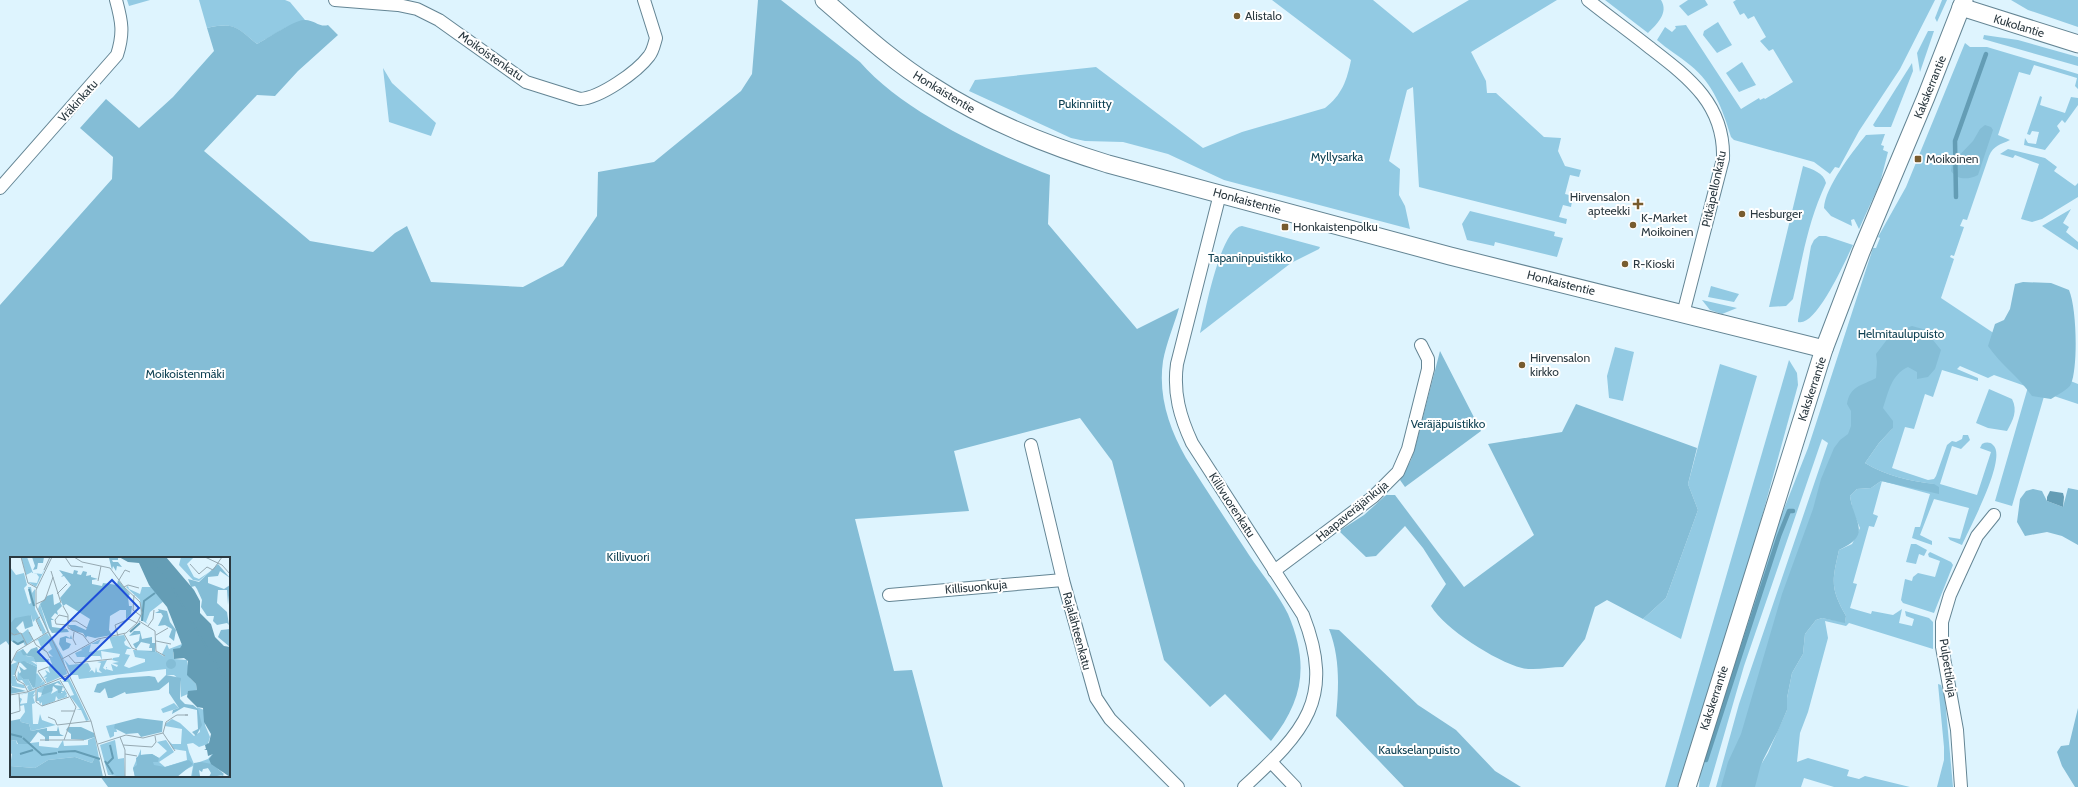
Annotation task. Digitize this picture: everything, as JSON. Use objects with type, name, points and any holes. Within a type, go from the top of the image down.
[{"type":"street","name":"Vräkinkatu","points":[[0,188],[117,55],[122,39],[122,21],[116,0]]},
{"type":"street","name":"Moikoistenkatu","points":[[335,0],[398,5],[417,9],[439,20],[526,82],[580,99],[590,99],[608,90],[648,56],[656,38],[644,0]]},
{"type":"street","name":"Honkaistentie","points":[[824,0],[893,59],[931,86],[1024,135],[1060,149],[1108,164],[1450,256],[1824,349]]},
{"type":"street","name":"Pitkäpellonkatu","points":[[1588,0],[1690,79],[1710,104],[1720,129],[1723,145],[1723,159],[1683,314]]},
{"type":"street","name":"Kukolantie","points":[[1962,4],[2078,44]]},
{"type":"street","name":"Kakskerrantie","points":[[1687,787],[1824,349],[1861,252],[1914,126],[1962,4]]},
{"type":"street","name":"Killivuorenkatu","points":[[1220,194],[1177,364],[1175,395],[1184,428],[1192,443],[1303,615],[1312,639],[1316,684],[1313,704],[1305,721],[1271,762],[1244,787]]},
{"type":"street","name":"Haapaveräjänkuja","points":[[1274,571],[1373,497],[1398,472],[1408,449],[1428,369],[1428,359],[1421,345]]},
{"type":"street","name":"Rajalähteenkatu","points":[[1031,445],[1063,580],[1096,698],[1110,719],[1178,787]]},
{"type":"street","name":"Pulpettikuja","points":[[1961,787],[1956,723],[1942,647],[1942,622],[1950,595],[1977,536],[1986,522],[1994,514]]},
{"type":"street","name":"Killisuonkuja","points":[[889,596],[1063,580]]},
{"type":"street","points":[[1271,762],[1296,787]]},
{"type":"green space","points":[[127,0],[150,0],[129,6]]},
{"type":"green space","points":[[199,0],[285,0],[290,2],[305,20],[285,28],[257,44],[234,27],[216,26],[207,28]]},
{"type":"green space","name":"Killivuori","points":[[758,0],[781,0],[860,62],[878,80],[899,97],[923,113],[948,128],[1001,155],[1050,175],[1048,224],[1137,329],[1179,308],[1163,361],[1162,387],[1166,411],[1170,423],[1186,458],[1288,614],[1295,632],[1299,649],[1301,665],[1300,680],[1296,696],[1291,711],[1271,741],[1225,694],[1210,707],[1164,660],[1112,461],[1080,418],[954,451],[969,511],[855,519],[894,671],[912,670],[943,787],[108,787],[101,777],[230,777],[230,557],[10,557],[10,647],[6,641],[0,645],[0,305],[112,179],[113,157],[80,128],[106,99],[139,128],[173,97],[214,51],[207,28],[216,26],[235,27],[257,44],[287,26],[299,21],[307,20],[325,26],[328,25],[338,35],[298,71],[275,96],[257,95],[204,151],[310,241],[373,252],[395,233],[407,226],[431,282],[523,287],[563,266],[597,216],[598,172],[654,162],[741,91],[752,74]]},
{"type":"green space","points":[[1272,0],[1373,0],[1413,33],[1469,0],[1557,0],[1471,52],[1486,81],[1487,93],[1496,93],[1544,137],[1561,138],[1558,151],[1565,166],[1581,170],[1579,177],[1570,175],[1565,194],[1573,196],[1571,207],[1563,205],[1559,217],[1567,219],[1566,224],[1419,187],[1413,87],[1407,90],[1389,161],[1400,169],[1399,195],[1405,206],[1410,229],[1224,180],[1168,154],[1123,142],[1085,141],[1071,138],[969,91],[975,80],[1096,67],[1203,148],[1242,132],[1325,108],[1336,98],[1343,87],[1351,60]]},
{"type":"green space","points":[[1605,0],[1661,0],[1664,9],[1661,18],[1648,33]]},
{"type":"green space","points":[[1688,0],[1705,0],[1708,5],[1688,16],[1679,6]]},
{"type":"green space","points":[[1736,0],[1935,0],[1900,69],[1859,131],[1839,168],[1835,167],[1830,174],[1814,162],[1734,140],[1731,137],[1721,107],[1705,80],[1690,65],[1657,40],[1665,27],[1672,32],[1676,28],[1675,26],[1686,25],[1741,109],[1759,98],[1760,100],[1765,99],[1793,82],[1773,49],[1769,51],[1760,41],[1766,37],[1754,16],[1748,19],[1744,13],[1740,15],[1733,2]]},
{"type":"green space","points":[[1942,0],[1947,0],[1937,22],[1935,18]]},
{"type":"green space","points":[[2011,0],[2078,0],[2078,27],[2028,10]]},
{"type":"green space","points":[[1718,22],[1732,45],[1717,53],[1703,35],[1704,31]]},
{"type":"green space","points":[[1928,31],[1934,31],[1920,72],[1917,53]]},
{"type":"green space","points":[[1984,35],[2018,40],[2078,57],[2078,66],[1983,39]]},
{"type":"green space","name":"Helmitaulupuisto","points":[[1965,43],[1970,47],[1987,47],[2078,74],[2078,89],[2075,86],[2077,78],[2034,65],[2030,75],[2019,72],[1998,135],[2010,140],[1995,147],[1989,156],[1967,220],[1963,219],[1960,226],[1964,227],[1954,256],[1951,255],[1950,257],[1954,259],[1941,298],[2058,376],[2078,384],[2078,404],[2045,393],[2012,506],[1995,501],[2028,387],[1994,375],[1988,378],[1960,366],[1957,369],[1978,378],[1978,381],[1942,370],[1933,397],[1925,394],[1914,429],[1905,427],[1892,468],[1928,480],[1934,479],[1947,445],[1952,441],[1956,442],[1962,439],[1963,435],[1968,435],[1970,440],[1961,449],[1952,446],[1940,484],[1977,495],[1991,452],[1980,448],[1982,444],[1989,443],[1993,445],[1996,452],[1992,478],[1986,494],[1962,545],[1950,540],[1948,537],[1960,539],[1969,508],[1934,499],[1920,535],[1932,541],[1932,545],[1912,538],[1915,527],[1920,527],[1930,494],[1882,481],[1873,514],[1878,516],[1874,527],[1869,526],[1853,583],[1857,584],[1850,608],[1871,614],[1872,611],[1893,615],[1902,609],[1899,623],[1912,626],[1914,619],[1906,616],[1905,611],[1929,618],[1933,622],[1933,649],[1849,623],[1846,626],[1825,621],[1828,638],[1808,712],[1800,733],[1797,762],[1808,758],[1849,770],[1847,776],[1859,779],[1865,776],[1910,787],[1834,787],[1804,778],[1801,787],[1716,787],[1739,704],[1828,443],[1822,439],[1744,666],[1709,787],[1699,787],[1700,772],[1705,751],[1780,519],[1808,448],[1873,248],[1876,248],[1880,238],[1878,237],[1906,187]],"holes":[[[1893,428],[1879,443],[1865,463],[1873,468],[1898,477],[1934,484],[1881,481],[1871,488],[1857,489],[1850,496],[1853,512],[1860,528],[1852,544],[1839,550],[1834,577],[1837,598],[1846,616],[1845,622],[1822,618],[1816,620],[1805,634],[1803,654],[1792,673],[1787,698],[1787,710],[1762,763],[1845,464]]]},
{"type":"green space","points":[[1742,62],[1756,85],[1739,92],[1726,73]]},
{"type":"green space","points":[[1912,63],[1913,71],[1891,127],[1875,127],[1873,125]]},
{"type":"green space","points":[[383,68],[392,83],[436,123],[431,136],[389,122]]},
{"type":"green space","points":[[2040,96],[2042,97],[2040,105],[2065,113],[2071,97],[2078,98],[2078,105],[2065,123],[2062,120],[2057,126],[2060,131],[2045,150],[2024,145],[2025,138],[2028,143],[2036,144],[2039,132],[2032,131],[2030,135],[2027,134]]},
{"type":"green space","points":[[1985,125],[1991,127],[1993,130],[1978,175],[1970,178],[1960,178],[1956,176],[1951,171],[1952,163],[1973,141],[1980,129]]},
{"type":"green space","points":[[1885,134],[1881,145],[1884,146],[1883,150],[1888,152],[1880,183],[1859,229],[1854,219],[1851,220],[1852,226],[1831,216],[1824,208],[1826,199],[1829,190],[1840,170],[1866,135]]},
{"type":"green space","points":[[2008,149],[2045,158],[2057,167],[2054,171],[2075,186],[2078,183],[2078,197],[2042,219],[2032,222],[2021,219],[2039,164],[2015,155],[2013,158],[2000,154]]},
{"type":"green space","points":[[1803,166],[1820,174],[1826,183],[1810,227],[1793,299],[1786,306],[1769,307]]},
{"type":"green space","points":[[2071,209],[2063,223],[2069,227],[2066,232],[2078,242],[2078,250],[2042,226]]},
{"type":"green space","points":[[1470,211],[1555,232],[1554,236],[1563,238],[1557,257],[1495,242],[1494,246],[1467,240],[1462,224]]},
{"type":"green space","name":"Tapaninpuistikko","points":[[1242,226],[1320,247],[1319,249],[1291,263],[1200,333],[1220,256],[1234,230]]},
{"type":"green space","points":[[1819,236],[1826,236],[1853,245],[1830,291],[1821,304],[1805,321],[1798,322],[1811,246],[1814,240]]},
{"type":"green space","points":[[2023,282],[2051,283],[2069,290],[2072,299],[2076,338],[2073,376],[2070,386],[2051,399],[2032,396],[1988,346],[1995,324],[2004,320],[2010,309],[2015,284]]},
{"type":"green space","points":[[1711,286],[1739,294],[1734,302],[1708,297]]},
{"type":"green space","points":[[1702,300],[1737,308],[1722,314],[1710,310]]},
{"type":"green space","points":[[1912,326],[1930,331],[1933,340],[1941,350],[1935,369],[1928,377],[1917,379],[1917,372],[1908,367],[1902,370],[1894,379],[1883,408],[1893,421],[1893,428],[1879,443],[1865,463],[1873,468],[1898,477],[1934,484],[1939,487],[1939,494],[1881,481],[1871,488],[1857,489],[1850,496],[1859,528],[1856,539],[1839,550],[1834,577],[1837,598],[1846,616],[1845,623],[1822,618],[1816,620],[1805,634],[1803,654],[1792,673],[1787,698],[1787,710],[1761,764],[1755,787],[1721,787],[1728,762],[1741,734],[1782,594],[1813,509],[1821,479],[1834,448],[1840,440],[1848,434],[1851,426],[1851,411],[1847,404],[1848,398],[1857,387],[1876,378],[1876,354],[1892,333]]},
{"type":"green space","points":[[1615,347],[1634,352],[1623,401],[1609,398],[1607,376]]},
{"type":"green space","name":"Veräjäpuistikko","points":[[1440,351],[1481,431],[1405,487],[1400,480],[1411,460],[1415,448]]},
{"type":"green space","points":[[1789,360],[1797,373],[1798,385],[1755,542],[1682,787],[1665,787]]},
{"type":"green space","points":[[1720,364],[1757,376],[1681,639],[1643,619],[1666,598],[1698,510],[1688,484]]},
{"type":"green space","points":[[1989,389],[2012,399],[2014,403],[2015,411],[2013,419],[2007,431],[1988,428],[1976,423]]},
{"type":"green space","points":[[1576,404],[1697,448],[1688,484],[1698,510],[1666,598],[1643,619],[1607,600],[1595,607],[1585,639],[1563,667],[1527,669],[1498,659],[1459,634],[1438,615],[1431,606],[1446,584],[1423,548],[1405,526],[1376,556],[1366,557],[1339,531],[1364,515],[1386,495],[1395,495],[1464,587],[1534,535],[1488,444],[1562,432]]},
{"type":"green space","points":[[2068,488],[2078,490],[2078,545],[2062,536],[2047,532],[2025,536],[2017,522],[2020,499],[2026,491],[2033,489],[2042,491],[2047,501],[2063,507]]},
{"type":"green space","points":[[1911,544],[1916,544],[1927,550],[1924,556],[1919,554],[1916,564],[1906,562]]},
{"type":"green space","points":[[1930,552],[1951,562],[1953,565],[1934,613],[1903,603],[1901,600],[1905,579],[1912,581],[1913,577],[1918,573],[1935,577],[1940,561],[1929,557],[1928,554]]},
{"type":"green space","name":"Kaukselanpuisto","points":[[1329,629],[1339,630],[1418,705],[1456,730],[1495,771],[1521,787],[1404,787],[1336,716],[1338,672],[1333,640]]},
{"type":"green space","points":[[1938,684],[1941,685],[1945,698],[1953,787],[1937,787],[1944,760]]},
{"type":"green space","points":[[2078,708],[2078,787],[2075,787],[2062,766],[2057,752],[2061,746],[2069,745]]},
{"type":"shaded area","points":[[2050,491],[2063,493],[2063,507],[2047,501]]},
{"type":"waterway","points":[[1956,197],[1955,141],[1986,54]]},
{"type":"waterway","points":[[1706,760],[1779,536],[1789,511],[1793,511]]},
{"type":"place","name":"Alistalo","points":[[1237,16]]},
{"type":"place","name":"Moikoinen","points":[[1918,159]]},
{"type":"place","name":"Hirvensalon apteekki","points":[[1638,204]]},
{"type":"place","name":"Hesburger","points":[[1742,214]]},
{"type":"place","name":"K-Market Moikoinen","points":[[1633,225]]},
{"type":"place","name":"Honkaistenpolku","points":[[1285,227]]},
{"type":"place","name":"R-Kioski","points":[[1625,264]]},
{"type":"place","name":"Hirvensalon kirkko","points":[[1522,365]]},
{"type":"park label","name":"Pukinniitty","points":[[1085,104]]},
{"type":"park label","name":"Myllysarka","points":[[1337,157]]},
{"type":"park label","name":"Moikoistenmäki","points":[[185,374]]}]
